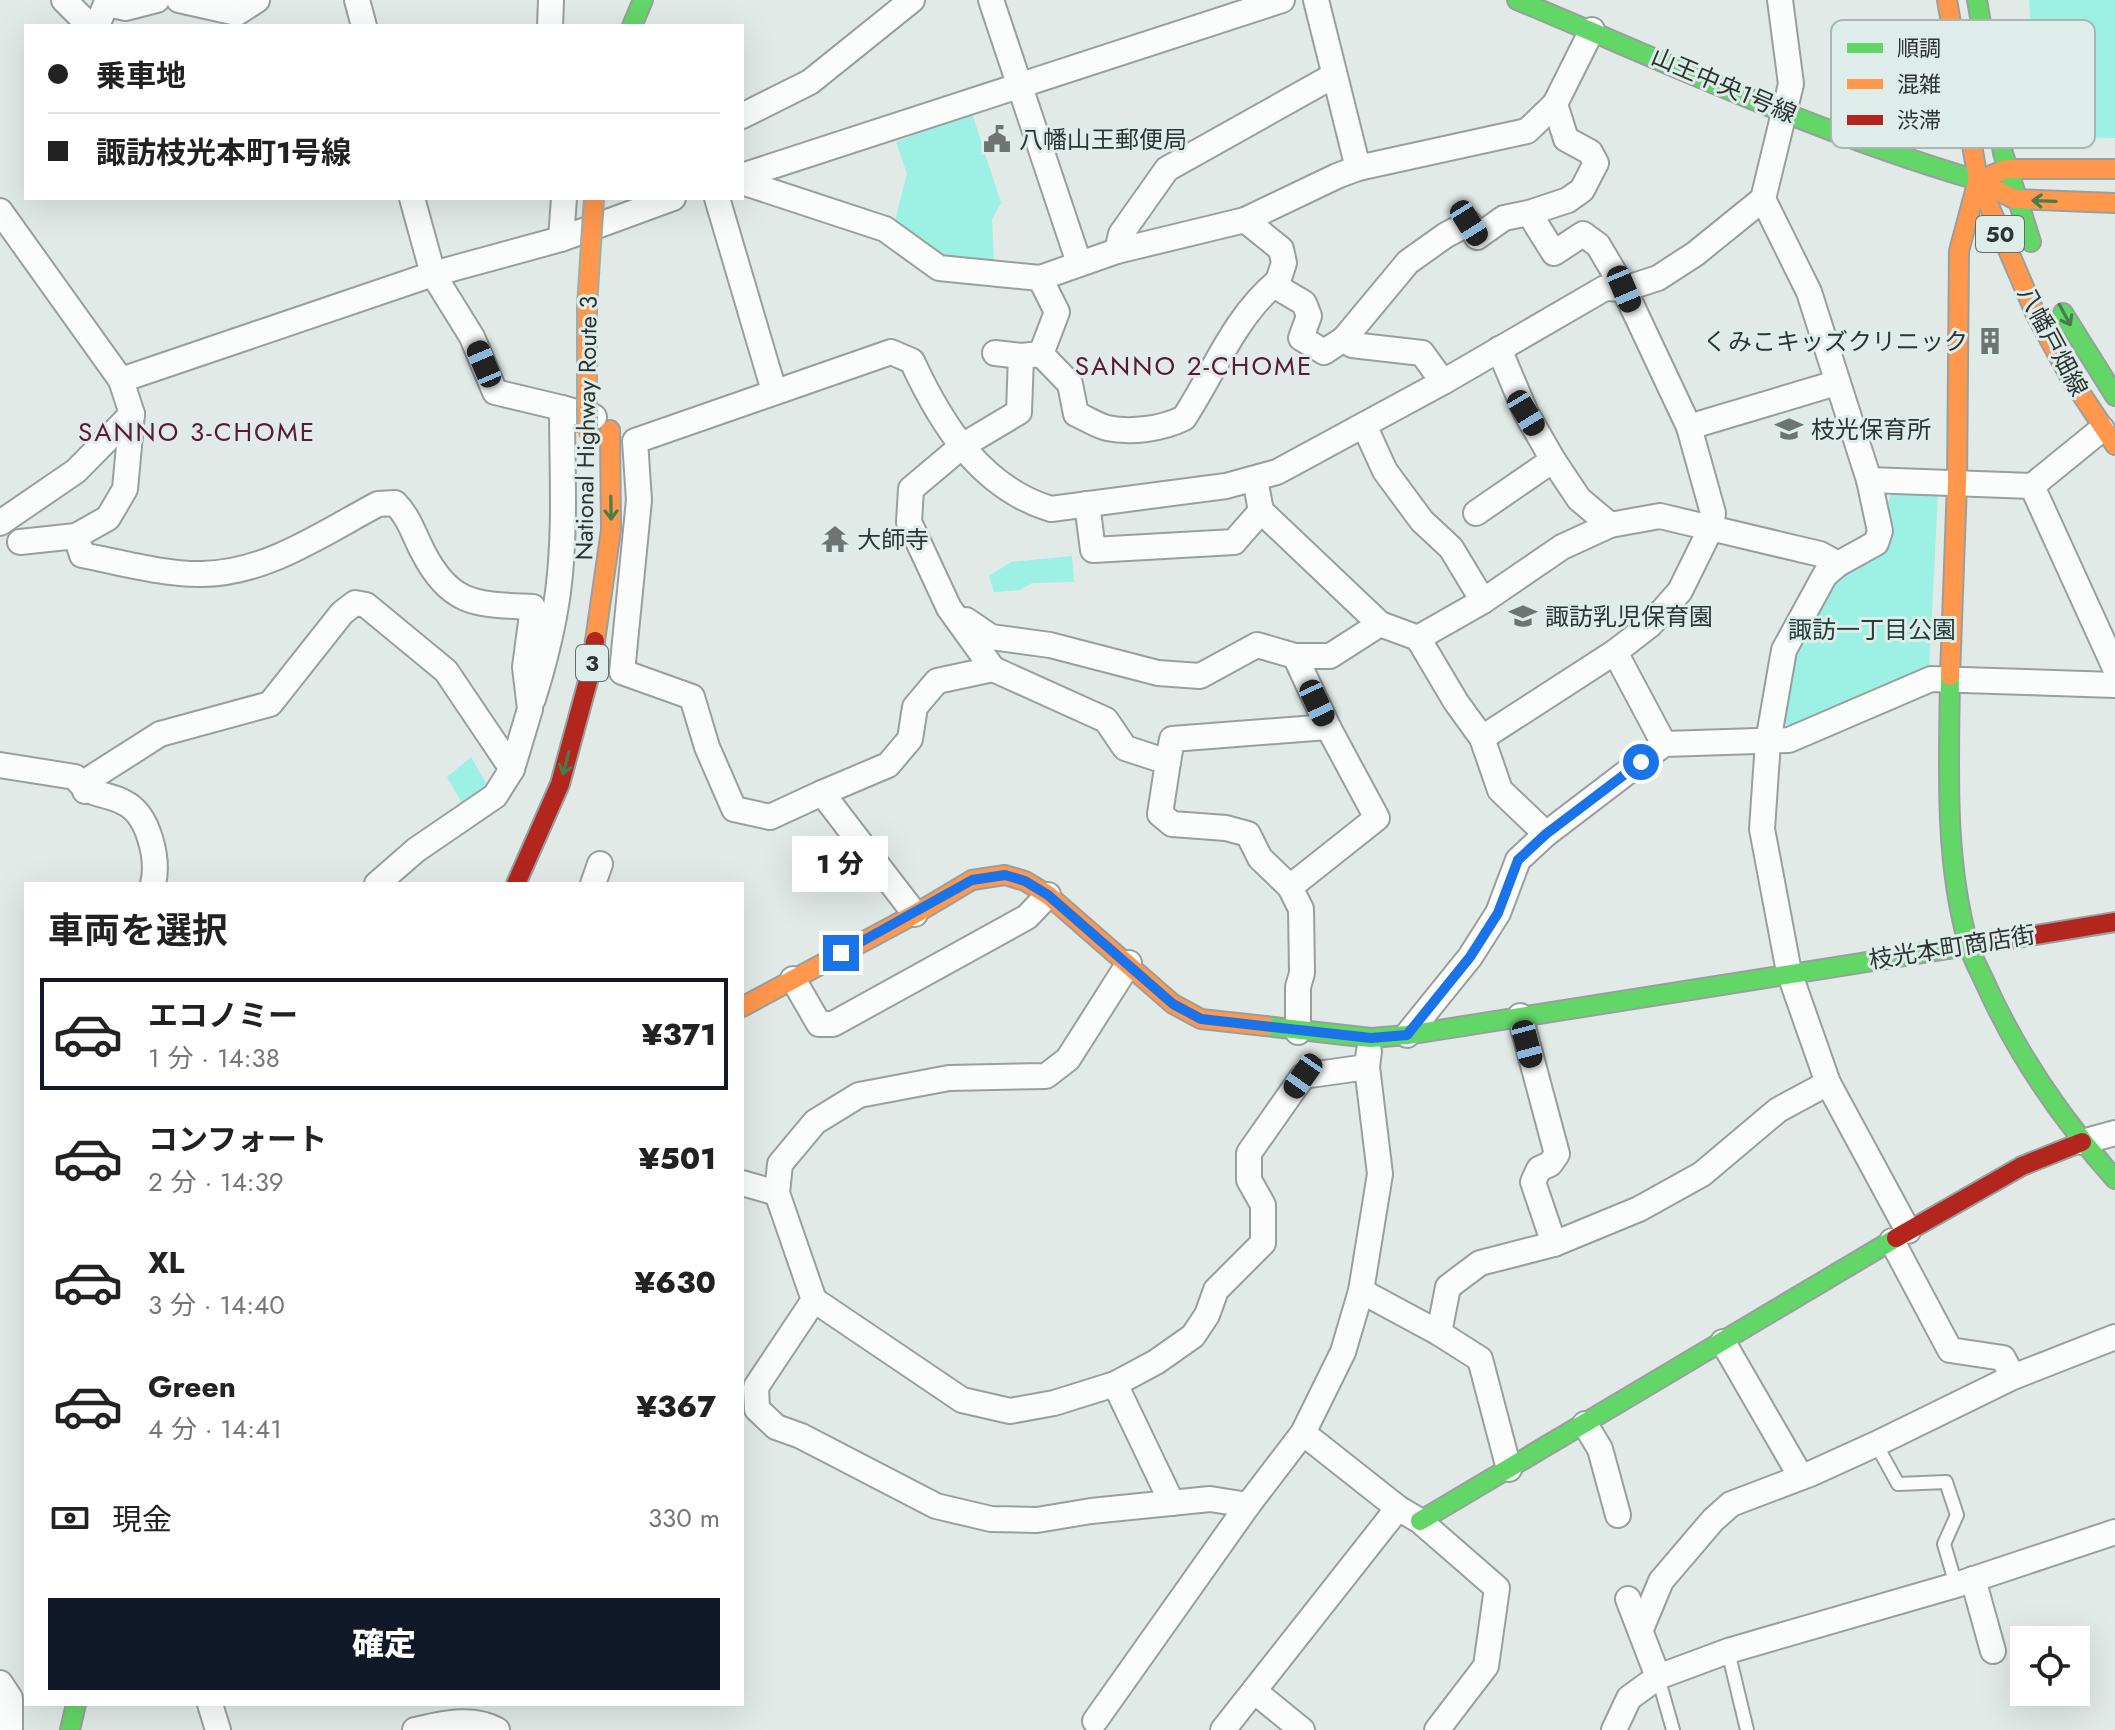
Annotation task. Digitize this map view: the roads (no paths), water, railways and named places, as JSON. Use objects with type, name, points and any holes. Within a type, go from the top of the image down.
[{"type":"main road","points":[[633,24],[643,0]]},
{"type":"main road","name":"山王中央1号線","points":[[1517,0],[1831,129]]},
{"type":"main road","name":"八幡戸畑線","points":[[1947,0],[1950,20]]},
{"type":"main road","name":"八幡戸畑線","points":[[1977,0],[1980,20]]},
{"type":"main road","name":"山王中央1号線","points":[[1882,148],[1978,180],[2014,199]]},
{"type":"main road","name":"八幡戸畑線","points":[[1972,148],[1978,180],[2036,315],[2109,437]]},
{"type":"main road","name":"八幡戸畑線","points":[[2001,148],[2014,199],[2036,254]]},
{"type":"main road","points":[[2115,169],[2006,169],[1978,180],[1959,251],[1957,483],[1950,679],[1951,826],[1955,878],[1968,945],[1998,1011],[2033,1072],[2082,1142],[2115,1179]]},
{"type":"main road","points":[[2014,199],[2115,203]]},
{"type":"main road","name":"National Highway Route 3","points":[[587,440],[587,306],[594,200]]},
{"type":"main road","points":[[613,240],[616,200]]},
{"type":"main road","name":"八幡戸畑線","points":[[2053,291],[2115,396]]},
{"type":"main road","name":"National Highway Route 3","points":[[517,882],[560,784],[591,670],[611,530],[610,422]]},
{"type":"main road","name":"枝光本町商店街","points":[[744,1006],[972,880],[1005,875],[1025,881],[1048,895],[1173,1004],[1201,1019],[1371,1038],[1407,1035],[2115,922]]},
{"type":"main road","points":[[1420,1521],[2022,1166],[2082,1142]]},
{"type":"main road","points":[[70,1730],[76,1706]]},
{"type":"street","points":[[64,0],[88,24]]},
{"type":"street","points":[[98,24],[106,4],[126,8],[157,0]]},
{"type":"street","points":[[179,0],[237,13],[257,0]]},
{"type":"street","points":[[357,0],[363,24]]},
{"type":"street","points":[[550,24],[551,0]]},
{"type":"street","points":[[744,115],[810,82],[912,0]]},
{"type":"street","points":[[991,0],[1079,263]]},
{"type":"street","points":[[744,178],[1019,84],[1282,0]]},
{"type":"street","points":[[1316,0],[1358,168]]},
{"type":"street","points":[[635,441],[891,352],[912,361],[932,404],[962,446],[1011,493],[1051,509],[1255,479],[1277,472],[1443,382],[1605,288],[1624,289],[1658,278],[1695,254],[1763,199],[1791,84],[1780,0]]},
{"type":"street","points":[[744,180],[885,229],[939,268],[1040,278],[1117,251],[1245,220],[1358,168],[1527,131],[1555,104],[1592,30]]},
{"type":"street","points":[[1117,251],[1121,234],[1167,169],[1333,76]]},
{"type":"street","points":[[1278,281],[1282,290],[1304,303],[1309,316],[1301,338],[1324,352],[1344,339],[1408,262],[1446,235],[1469,223],[1477,237],[1504,218],[1568,200],[1582,190],[1596,163],[1590,152],[1566,139],[1555,104]]},
{"type":"street","points":[[1763,199],[1809,292],[1869,480],[1880,531],[1876,543],[1838,564],[1825,575],[1784,650],[1768,742],[1762,829],[1789,972],[1828,1083],[1950,1350],[2003,1358],[2013,1377]]},
{"type":"street","points":[[413,200],[433,274],[472,337],[495,392],[631,428],[635,441],[639,500],[622,672],[692,697],[707,747],[734,809],[770,817],[888,765],[910,739],[915,707],[937,681],[993,669]]},
{"type":"street","points":[[561,239],[564,200]]},
{"type":"street","points":[[121,380],[433,274],[561,239],[668,200]]},
{"type":"street","points":[[718,200],[774,391]]},
{"type":"street","points":[[0,211],[121,380],[132,414],[125,489],[108,518],[76,536],[20,542]]},
{"type":"street","points":[[1482,738],[1615,652],[1650,625],[1680,591],[1711,528],[1713,513],[1689,427],[1624,289],[1598,245],[1583,234],[1554,253],[1529,213]]},
{"type":"street","points":[[995,353],[1031,355],[1070,384],[1076,414],[1106,428],[1169,426],[1184,418],[1243,320],[1260,296],[1278,281],[1284,263],[1281,249],[1245,220]]},
{"type":"street","points":[[1040,278],[1057,312],[1031,355],[1019,412],[962,446],[911,489],[909,522],[949,608],[993,669],[1106,720],[1125,748],[1168,762]]},
{"type":"street","points":[[1344,339],[1352,345],[1422,353],[1443,382]]},
{"type":"street","points":[[1499,349],[1526,413],[1553,460],[1579,499],[1610,525]]},
{"type":"street","points":[[1689,427],[1836,383]]},
{"type":"street","points":[[379,882],[416,850],[495,796],[512,769],[548,651],[558,590],[563,511],[562,408]]},
{"type":"street","points":[[0,523],[76,471],[132,414]]},
{"type":"street","points":[[1364,425],[1385,471],[1422,521],[1451,548],[1483,601]]},
{"type":"street","points":[[1869,480],[2032,486],[2109,437]]},
{"type":"street","points":[[1476,513],[1553,460]]},
{"type":"street","points":[[1255,479],[1261,511],[1380,624],[1418,638],[1456,702],[1482,738],[1500,790],[1546,834]]},
{"type":"street","points":[[2032,486],[2115,668]]},
{"type":"street","points":[[76,536],[82,555],[201,575],[261,565],[378,504],[395,503],[404,512],[425,556],[455,595],[479,604],[533,607],[525,667],[530,709]]},
{"type":"street","points":[[1087,504],[1093,550],[1234,542],[1261,511]]},
{"type":"street","points":[[1418,638],[1483,601],[1562,547],[1610,525],[1660,516],[1820,554],[1838,564]]},
{"type":"street","points":[[85,791],[91,778],[160,734],[270,704],[342,613],[355,603],[366,605],[446,671],[512,769]]},
{"type":"street","points":[[949,608],[991,637],[1050,645],[1158,673],[1200,676],[1257,645],[1295,656],[1330,656],[1380,624]]},
{"type":"street","points":[[1615,652],[1664,744]]},
{"type":"street","points":[[1290,887],[1377,818],[1328,727],[1295,656]]},
{"type":"street","points":[[1407,1035],[1470,957],[1498,913],[1518,860],[1546,834],[1664,744],[1789,740],[1931,679],[2115,685]]},
{"type":"street","points":[[1298,1032],[1298,987],[1302,973],[1301,909],[1290,887],[1260,858],[1248,834],[1226,828],[1172,824],[1160,814],[1172,739],[1328,727]]},
{"type":"street","points":[[0,765],[75,777],[85,791],[127,803],[148,829],[156,869],[153,882]]},
{"type":"street","points":[[822,793],[915,914]]},
{"type":"street","points":[[793,979],[819,1024],[833,1024],[1027,917],[1048,895]]},
{"type":"street","points":[[1129,963],[1068,1059],[1046,1076],[949,1078],[859,1095],[815,1122],[780,1164],[777,1193],[814,1300],[962,1400],[1010,1411],[1054,1403],[1115,1384],[1156,1362],[1193,1336],[1207,1315],[1216,1290],[1263,1243],[1263,1205],[1249,1180],[1246,1151],[1303,1076],[1367,1067]]},
{"type":"street","points":[[1520,1016],[1557,1154],[1550,1164],[1539,1169],[1533,1182],[1554,1244]]},
{"type":"street","points":[[1095,1721],[1248,1505],[1303,1433],[1343,1352],[1361,1291],[1380,1174],[1367,1067],[1371,1038]]},
{"type":"street","points":[[1439,1333],[1448,1287],[1480,1263],[1554,1244],[1639,1209],[1702,1174],[1778,1110],[1828,1083]]},
{"type":"street","points":[[2082,1142],[2115,1133]]},
{"type":"street","points":[[744,1184],[777,1193]]},
{"type":"street","points":[[1361,1291],[1480,1359],[1509,1469]]},
{"type":"street","points":[[814,1300],[756,1387],[757,1409],[776,1427],[801,1436],[936,1506],[991,1519],[1037,1520],[1091,1511],[1210,1499],[1248,1505]]},
{"type":"street","points":[[1641,1629],[1661,1581],[1713,1520],[1731,1504],[1876,1444],[2013,1377],[2115,1337]]},
{"type":"street","points":[[1723,1342],[1801,1477]]},
{"type":"street","points":[[1115,1384],[1172,1503]]},
{"type":"street","points":[[1585,1424],[1600,1449],[1618,1515]]},
{"type":"street","points":[[1303,1433],[1398,1508],[1420,1521],[1497,1588],[1486,1666],[1437,1730]]},
{"type":"street","points":[[1223,1730],[1398,1508]]},
{"type":"street","points":[[1614,1730],[1629,1698],[1658,1677],[1728,1651],[1965,1582],[2115,1532]]},
{"type":"street","points":[[1965,1582],[1993,1651]]},
{"type":"street","points":[[1628,1599],[1658,1677]]},
{"type":"street","points":[[0,1683],[10,1698],[10,1730]]},
{"type":"street","points":[[1254,1691],[1302,1730]]},
{"type":"street","points":[[211,1706],[218,1730]]},
{"type":"street","points":[[415,1730],[455,1722],[488,1725],[497,1730]]},
{"type":"lane","points":[[1876,1444],[1898,1484],[1946,1482],[1957,1515],[1944,1544],[1965,1582]]},
{"type":"lane","points":[[1728,1651],[1747,1730]]},
{"type":"lane","points":[[1658,1677],[1673,1730]]},
{"type":"place","name":"八幡山王郵便局","points":[[997,139]]},
{"type":"place","name":"くみこキッズクリニック","points":[[1990,341]]},
{"type":"place","name":"枝光保育所","points":[[1789,429]]},
{"type":"place","name":"大師寺","points":[[835,539]]},
{"type":"place","name":"諏訪乳児保育園","points":[[1523,616]]},
{"type":"district","name":"SANNO 2-CHOME","points":[[1194,366]]},
{"type":"district","name":"SANNO 3-CHOME","points":[[197,432]]},
{"type":"park label","name":"諏訪一丁目公園","points":[[1872,629]]}]
